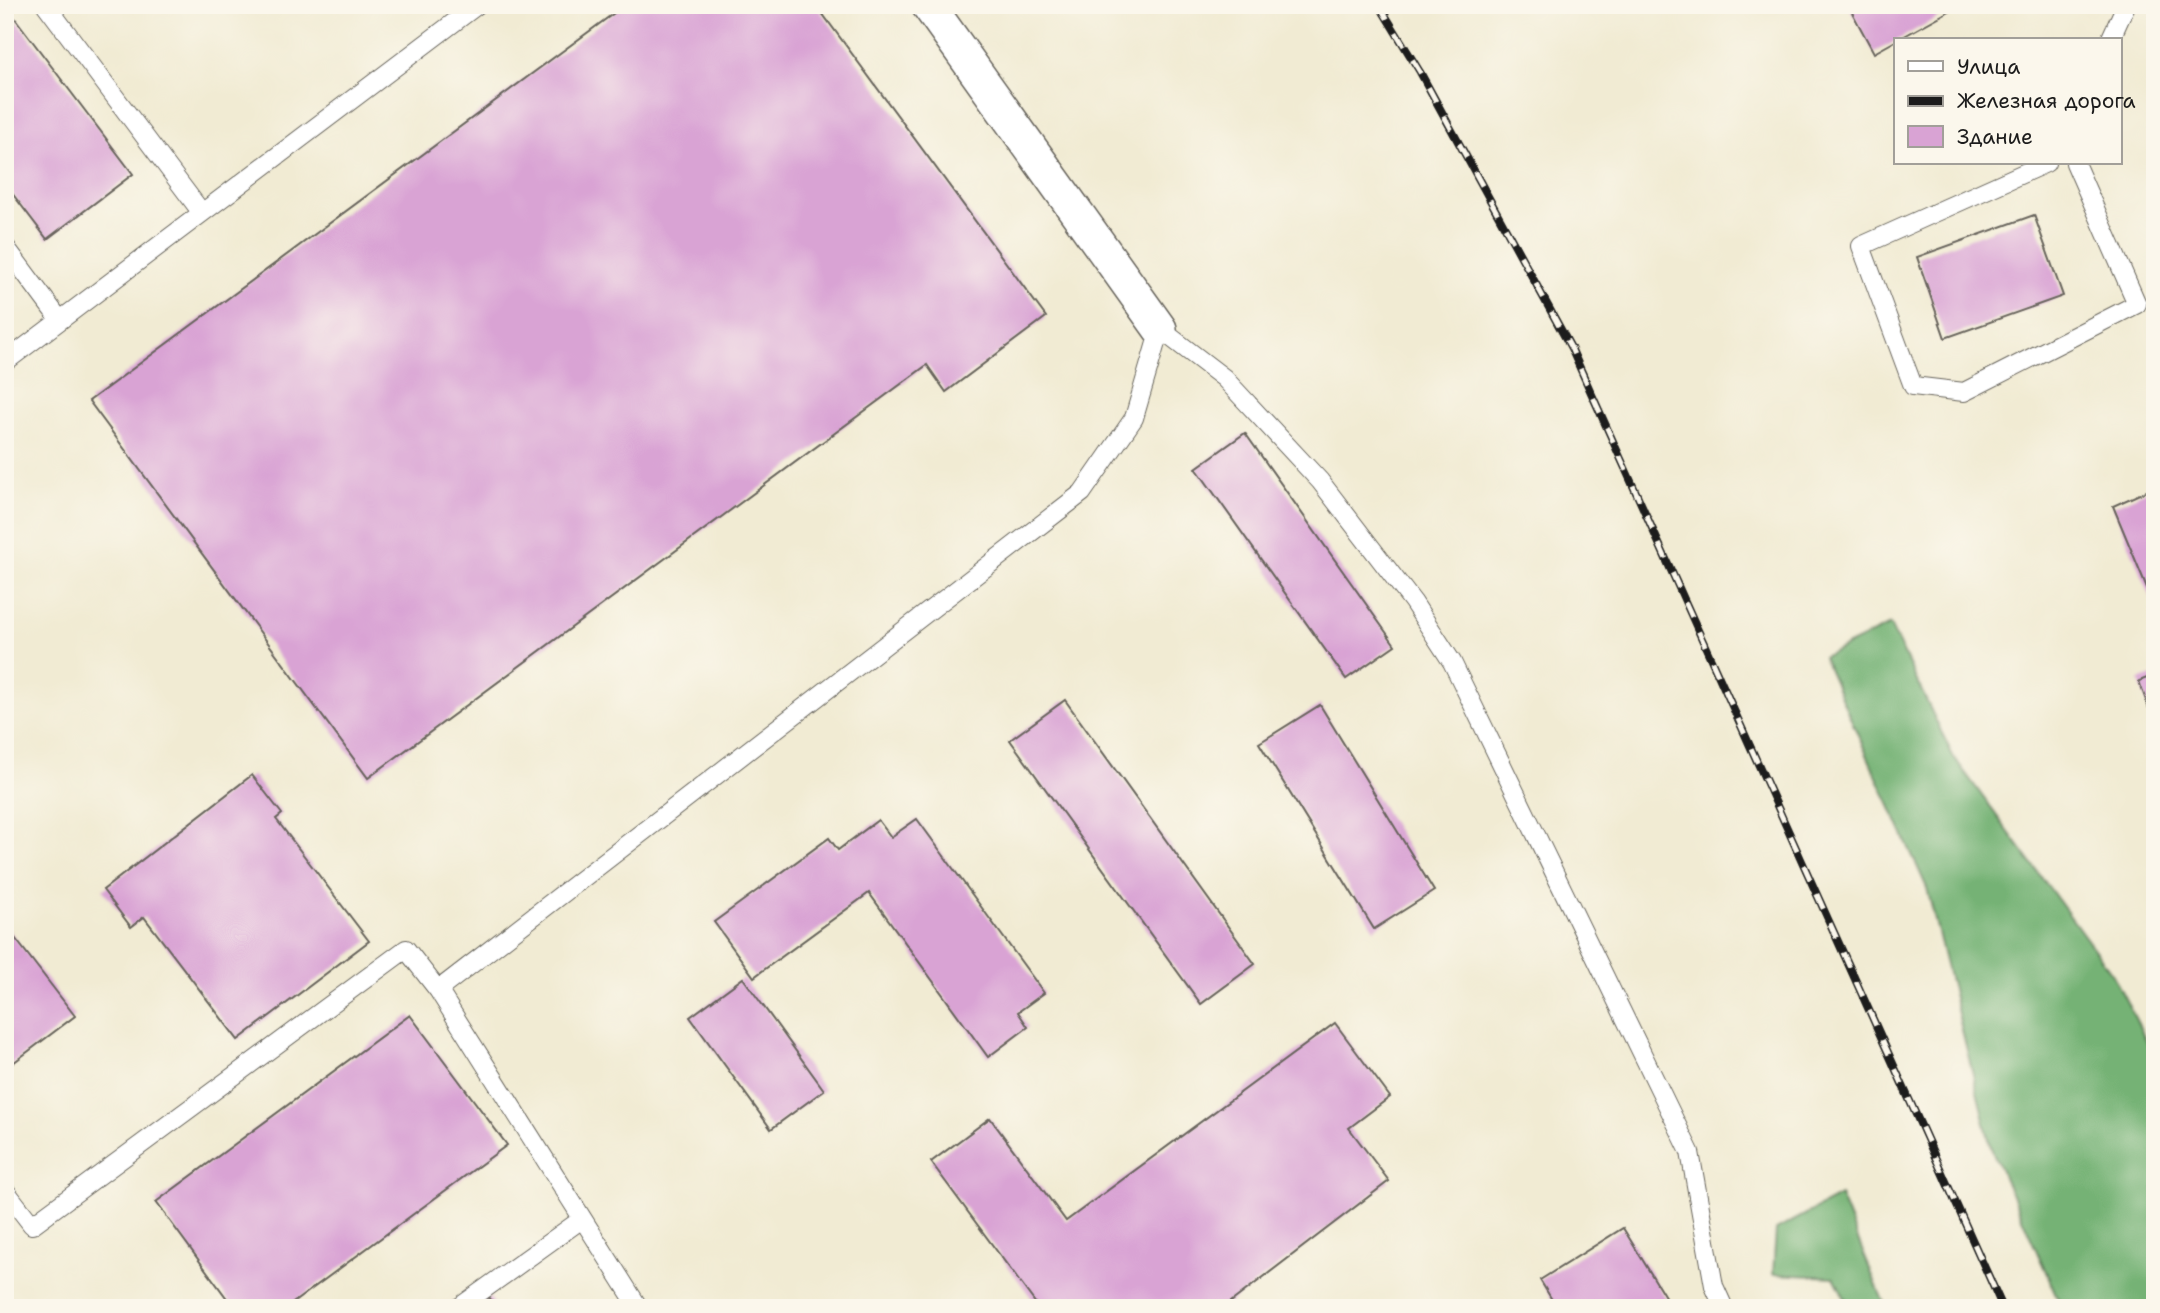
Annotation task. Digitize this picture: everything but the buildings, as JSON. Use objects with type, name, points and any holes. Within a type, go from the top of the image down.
[{"type":"street","points":[[928,5],[1160,329]]},
{"type":"lane","points":[[46,5],[202,213]]},
{"type":"lane","points":[[5,362],[477,5]]},
{"type":"lane","points":[[2111,38],[2126,5]]},
{"type":"lane","points":[[2044,164],[1861,246],[1913,386],[1964,392],[2137,304],[2075,164]]},
{"type":"lane","points":[[5,246],[60,320]]},
{"type":"lane","points":[[438,990],[1082,493],[1134,418],[1160,329],[1224,378],[1320,481],[1413,602],[1452,662],[1690,1152],[1714,1286],[1724,1308]]},
{"type":"lane","points":[[5,1190],[32,1225],[406,949],[438,990],[639,1308]]},
{"type":"lane","points":[[458,1308],[582,1219]]},
{"type":"green space","points":[[1890,625],[1953,756],[2113,975],[2155,1057],[2155,1308],[2062,1308],[1991,1148],[1927,888],[1823,657]]},
{"type":"green space","points":[[1840,1196],[1886,1308],[1850,1308],[1834,1277],[1773,1274],[1776,1230]]},
{"type":"railway","points":[[1379,5],[1420,72],[1571,348],[2003,1308]]}]
